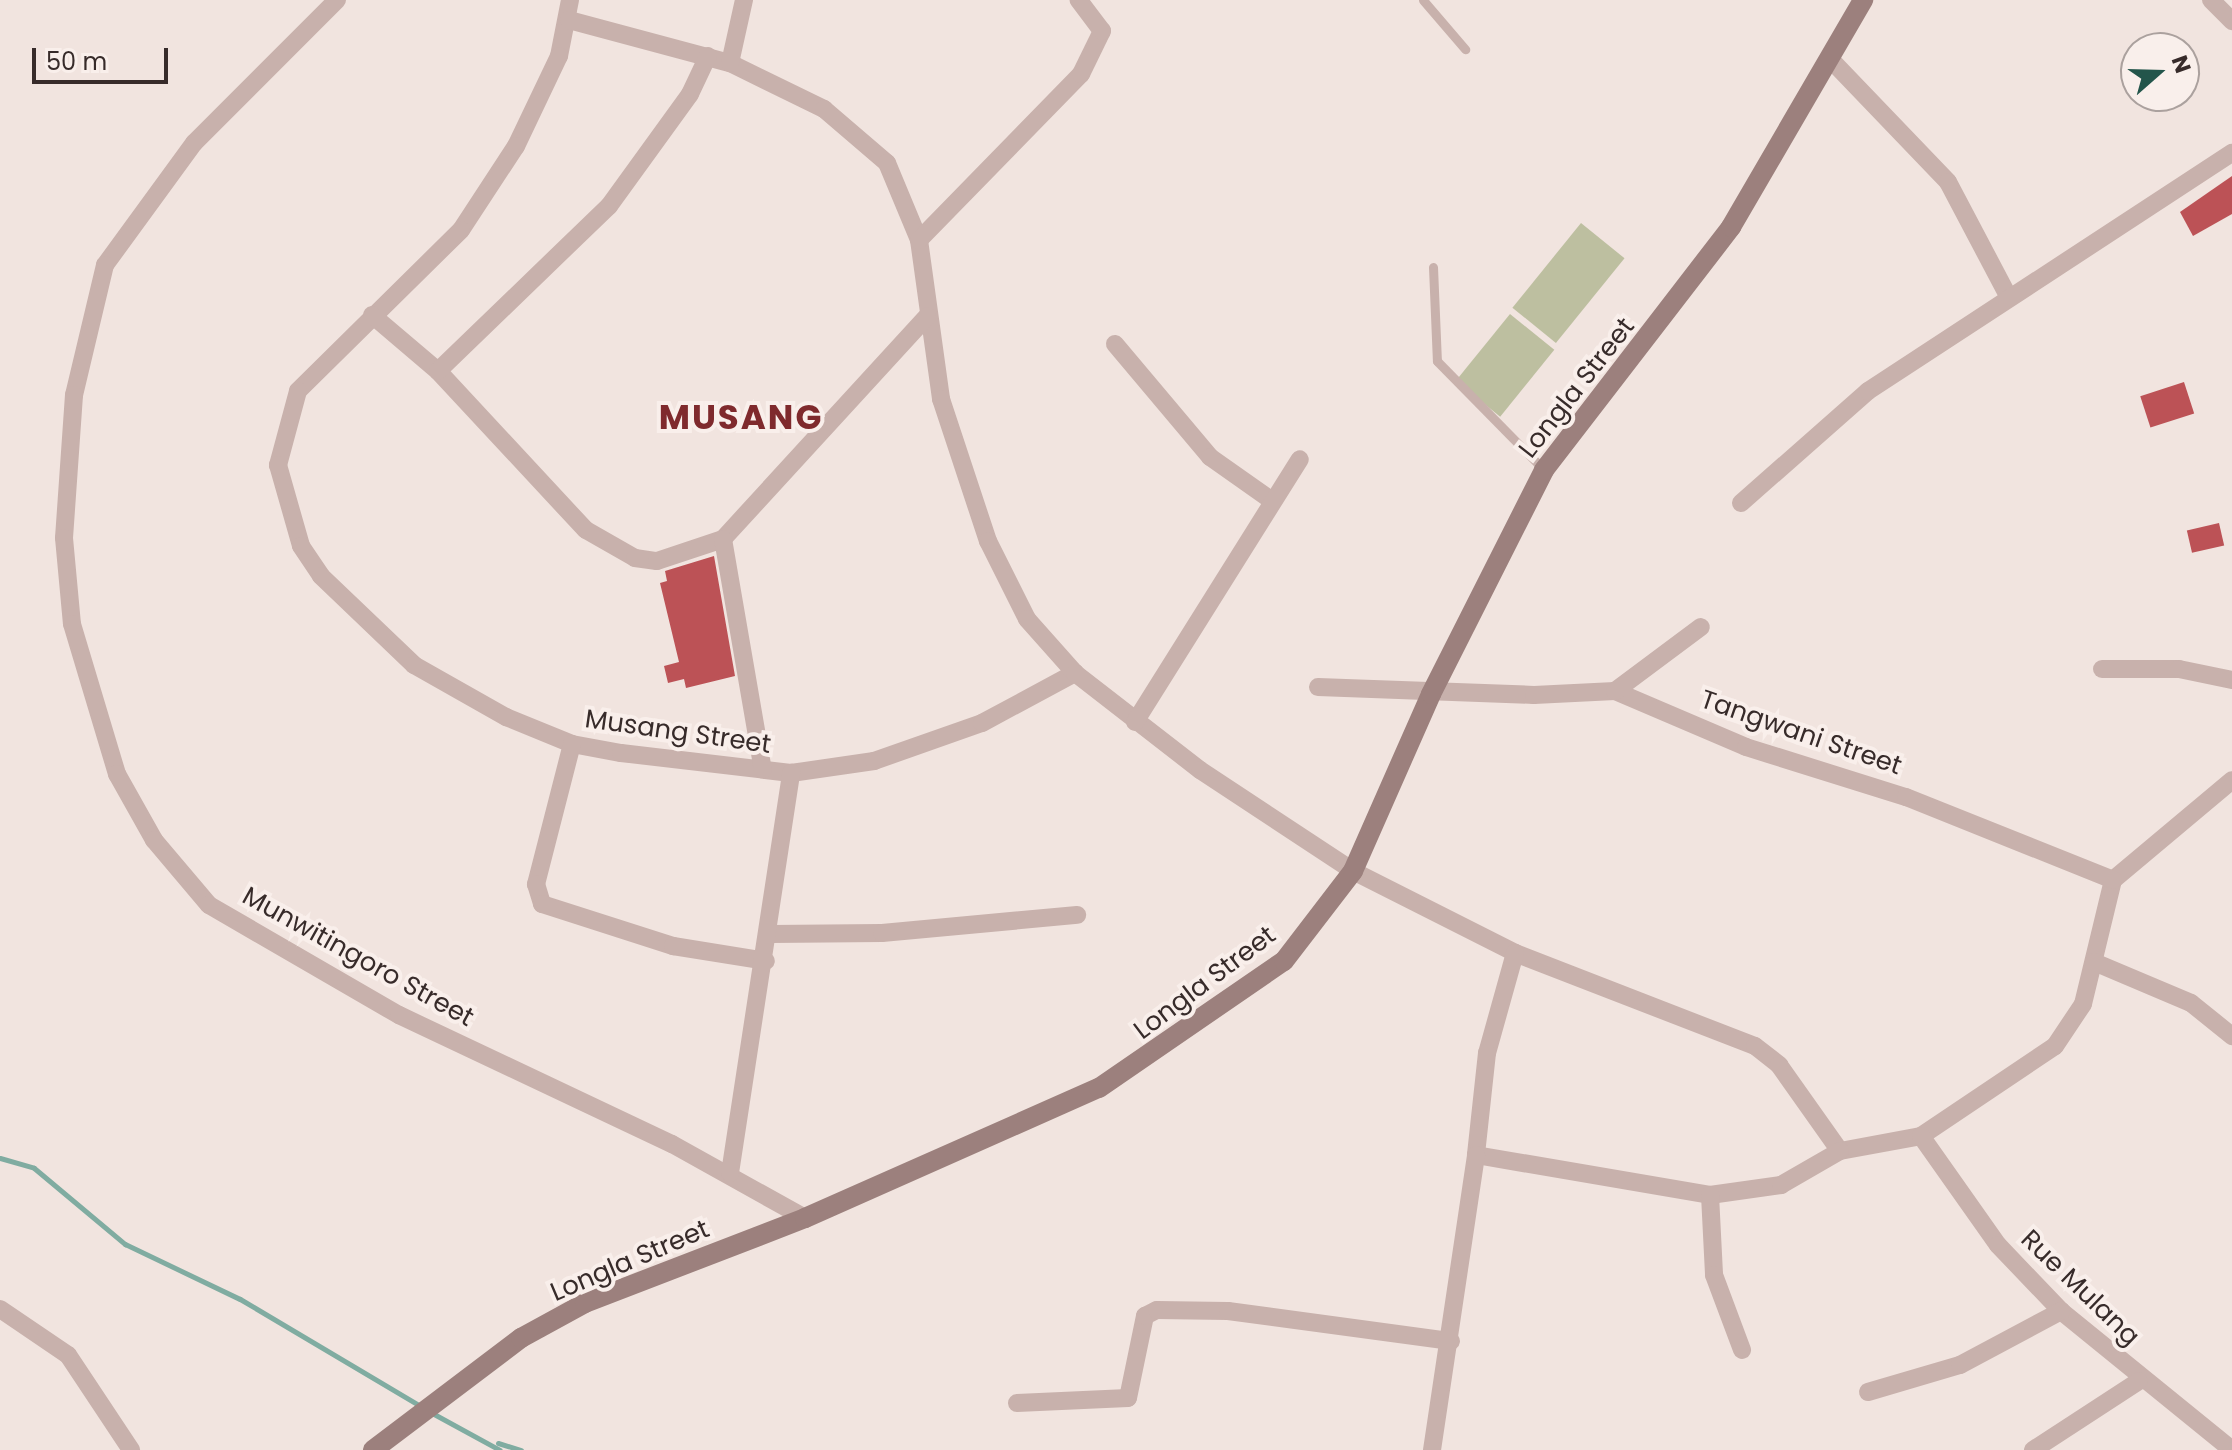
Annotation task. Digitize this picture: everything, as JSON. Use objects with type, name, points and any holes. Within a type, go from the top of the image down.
[{"type":"main road","name":"Longla Street","points":[[373,1450],[521,1338],[585,1303],[805,1218],[1099,1088],[1161,1052],[1284,961],[1353,871],[1431,694],[1544,470],[1731,227],[1833,62],[1863,0]]},
{"type":"street","name":"Munwitingoro Street","points":[[337,0],[156,186],[105,265],[74,395],[64,538],[72,624],[96,719],[154,840],[209,905],[399,1015],[730,1173],[805,1218]]},
{"type":"street","name":"Musang Street","points":[[570,0],[569,20],[516,146],[461,230],[298,391],[284,426],[278,465],[301,546],[321,576],[414,665],[572,744],[763,770],[791,773],[935,743],[1075,673]]},
{"type":"street","points":[[730,63],[744,0]]},
{"type":"street","points":[[919,240],[1081,74],[1102,31],[1079,0]]},
{"type":"street","points":[[2211,0],[2232,21]]},
{"type":"street","points":[[569,20],[730,63],[824,109],[887,163],[919,240],[927,316],[941,399],[988,541],[1027,619],[1075,673],[1135,722],[1353,871],[1515,953],[1755,1046],[1779,1065],[1840,1151]]},
{"type":"street","points":[[438,371],[609,206],[690,94],[708,56]]},
{"type":"street","points":[[1833,62],[1948,182],[2008,296]]},
{"type":"street","points":[[1741,503],[1868,391],[2008,296],[2232,153]]},
{"type":"street","points":[[372,315],[438,371],[609,546],[657,561],[723,539],[927,316]]},
{"type":"street","points":[[1115,344],[1210,457],[1271,500]]},
{"type":"street","points":[[1135,722],[1271,500],[1300,459]]},
{"type":"street","points":[[723,539],[763,770]]},
{"type":"street","points":[[1615,691],[1701,627]]},
{"type":"street","points":[[2102,669],[2179,669],[2232,680]]},
{"type":"street","name":"Tangwani Street","points":[[1318,687],[1431,694],[1615,691],[1746,747],[1906,797],[2113,880]]},
{"type":"street","points":[[572,744],[536,884],[542,904],[673,946],[766,961]]},
{"type":"street","points":[[730,1173],[771,934],[791,773]]},
{"type":"street","points":[[1476,1155],[1710,1195],[1781,1185],[1840,1151],[1921,1136],[2055,1046],[2083,1004],[2113,880],[2232,780]]},
{"type":"street","points":[[771,934],[882,933],[1077,915]]},
{"type":"street","points":[[1432,1450],[1451,1341],[1487,1053],[1515,953]]},
{"type":"street","points":[[2094,962],[2191,1003],[2232,1036]]},
{"type":"street","name":"Rue Mulang","points":[[1921,1136],[1998,1245],[2061,1311],[2139,1381],[2232,1450]]},
{"type":"street","points":[[1710,1195],[1714,1275],[1742,1350]]},
{"type":"street","points":[[0,1309],[68,1355],[131,1450]]},
{"type":"street","points":[[1017,1403],[1128,1398],[1145,1316],[1157,1310],[1228,1311],[1451,1341]]},
{"type":"street","points":[[1868,1392],[1960,1365],[2061,1311]]},
{"type":"street","points":[[2033,1450],[2139,1381]]},
{"type":"lane","points":[[1423,0],[1465,49]]},
{"type":"lane","points":[[1433,267],[1437,361],[1544,470]]},
{"type":"green space","points":[[1581,223],[1625,258],[1556,343],[1512,308]]},
{"type":"green space","points":[[1510,314],[1554,350],[1500,417],[1456,381]]},
{"type":"building","points":[[2232,176],[2232,214],[2193,236],[2180,212]]},
{"type":"building","points":[[2184,382],[2194,413],[2150,428],[2140,396]]},
{"type":"building","points":[[2219,523],[2224,545],[2192,553],[2187,530]]},
{"type":"building","points":[[714,556],[735,676],[686,688],[684,679],[668,683],[664,666],[679,662],[660,583],[667,581],[665,571]]},
{"type":"waterway","points":[[0,1158],[34,1168],[125,1244],[240,1299],[420,1406]]},
{"type":"waterway","points":[[432,1413],[500,1450]]},
{"type":"waterway","points":[[498,1443],[521,1450]]},
{"type":"district","name":"MUSANG","points":[[741,418]]}]
